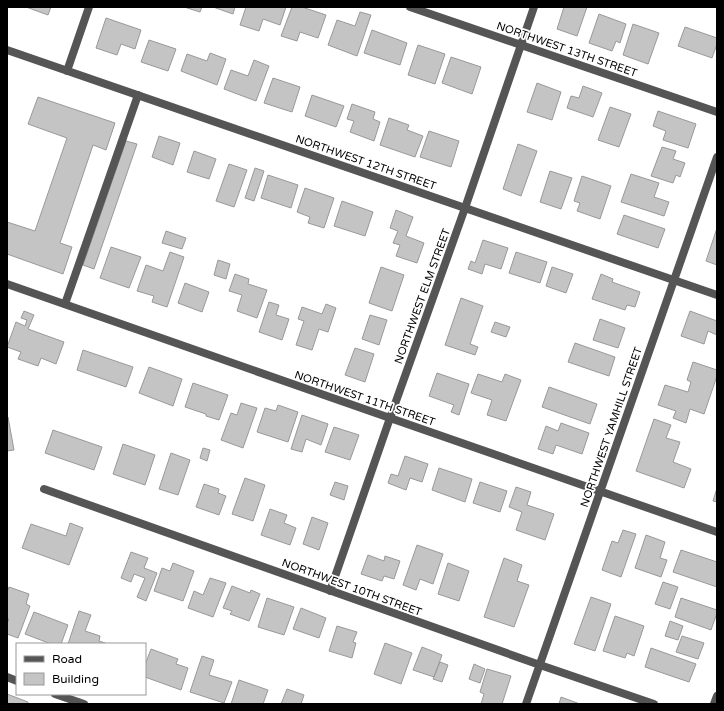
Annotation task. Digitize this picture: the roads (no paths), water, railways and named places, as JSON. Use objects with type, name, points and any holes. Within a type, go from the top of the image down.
[{"type":"street","points":[[67,71],[89,7]]},
{"type":"street","name":"NORTHWEST 13TH STREET","points":[[410,7],[717,112]]},
{"type":"street","name":"NORTHWEST ELM STREET","points":[[330,591],[534,7]]},
{"type":"street","name":"NORTHWEST 12TH STREET","points":[[7,50],[717,295]]},
{"type":"street","points":[[65,304],[138,95]]},
{"type":"street","name":"NORTHWEST YAMHILL STREET","points":[[526,704],[717,157]]},
{"type":"street","name":"NORTHWEST 11TH STREET","points":[[7,284],[717,532]]},
{"type":"street","name":"NORTHWEST 10TH STREET","points":[[44,489],[654,704]]},
{"type":"street","points":[[58,695],[84,704]]},
{"type":"street","points":[[714,704],[717,696]]}]
